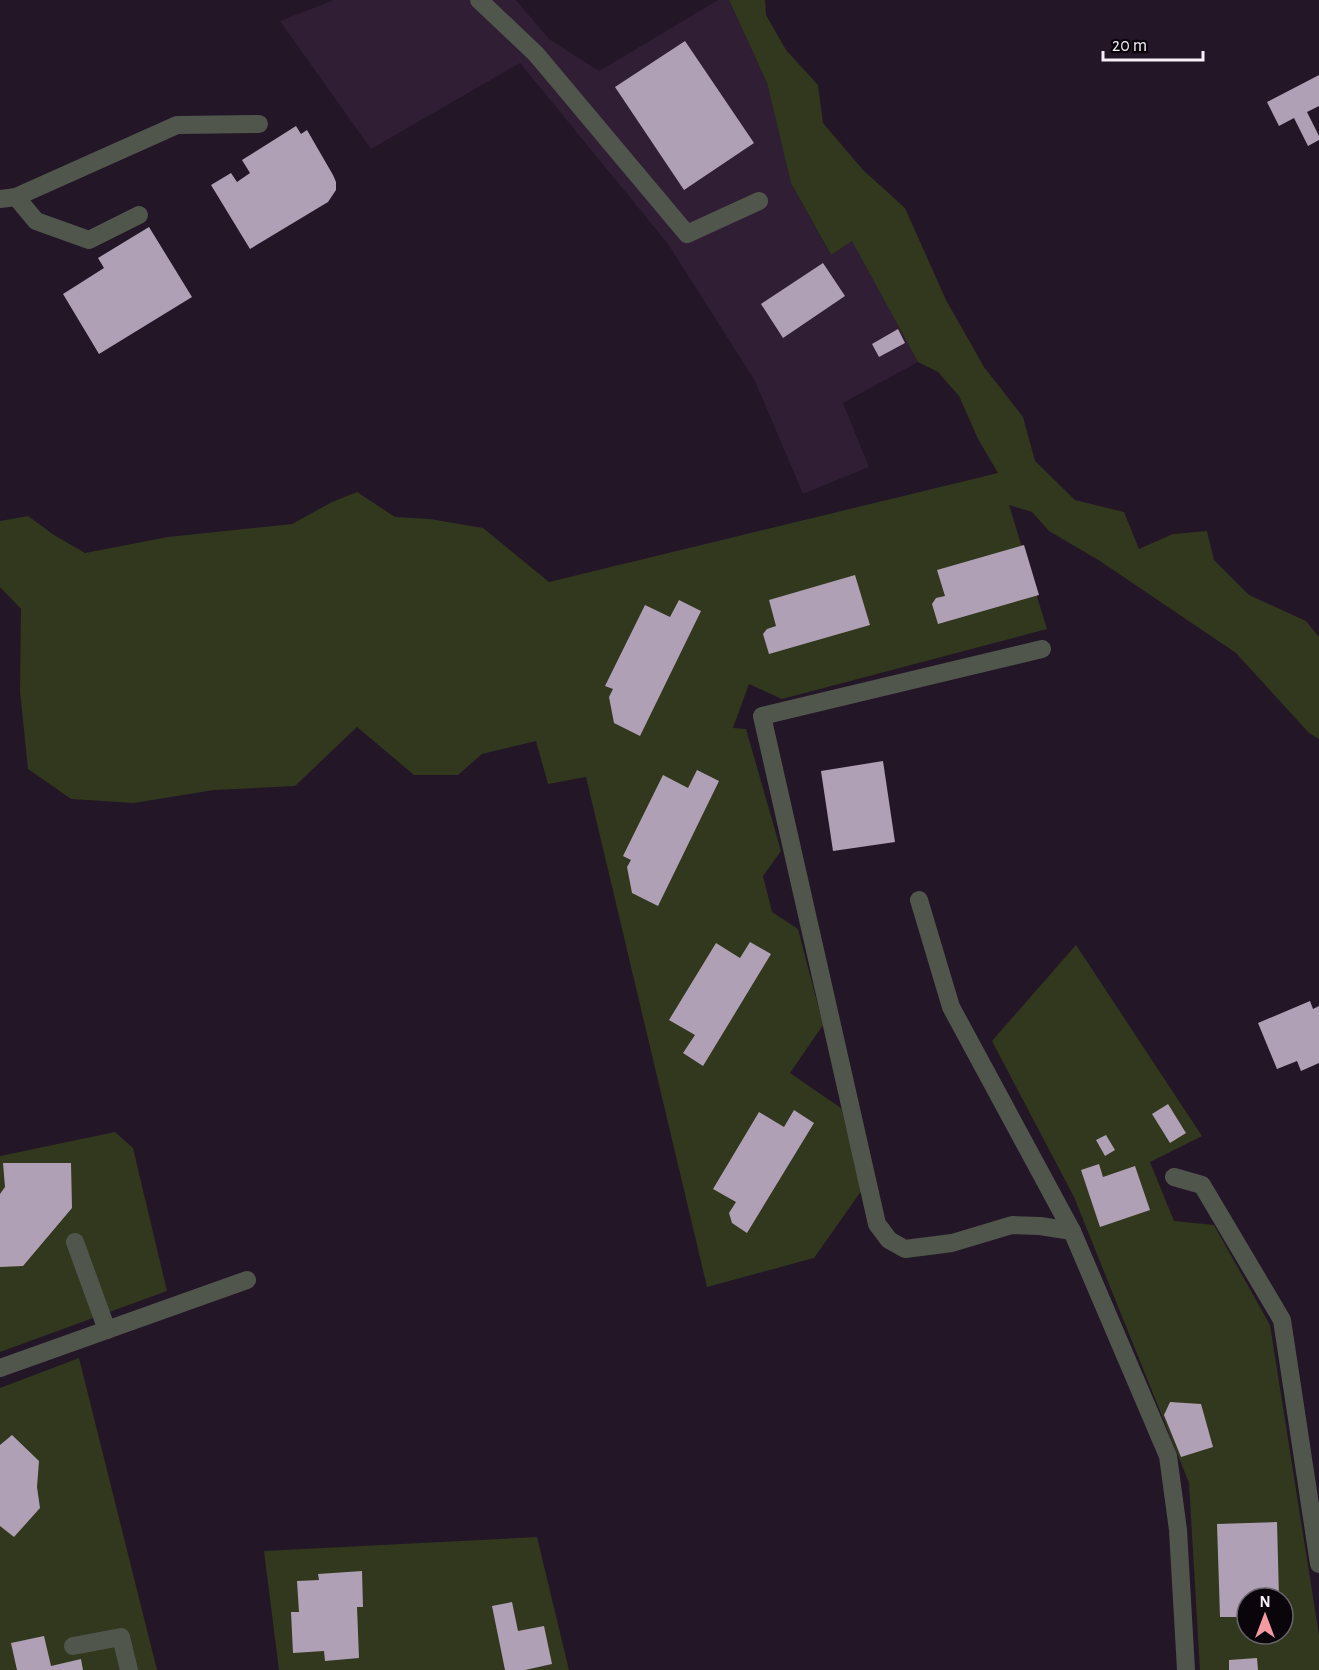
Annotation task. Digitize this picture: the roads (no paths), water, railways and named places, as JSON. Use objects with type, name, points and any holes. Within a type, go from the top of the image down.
[{"type":"lane","points":[[479,0],[536,54],[687,234],[759,201]]},
{"type":"lane","points":[[139,215],[89,240],[36,221],[8,198],[177,125],[260,124]]},
{"type":"lane","points":[[1042,649],[762,716],[877,1224],[889,1240],[905,1249],[952,1243],[1011,1225],[1040,1226],[1072,1231]]},
{"type":"lane","points":[[919,900],[951,1007],[1072,1231],[1167,1456],[1178,1530],[1186,1670]]},
{"type":"lane","points":[[1174,1177],[1202,1185],[1282,1320],[1319,1564]]},
{"type":"lane","points":[[75,1242],[107,1330]]},
{"type":"lane","points":[[0,1368],[247,1280]]},
{"type":"lane","points":[[73,1646],[121,1637],[129,1670]]}]
